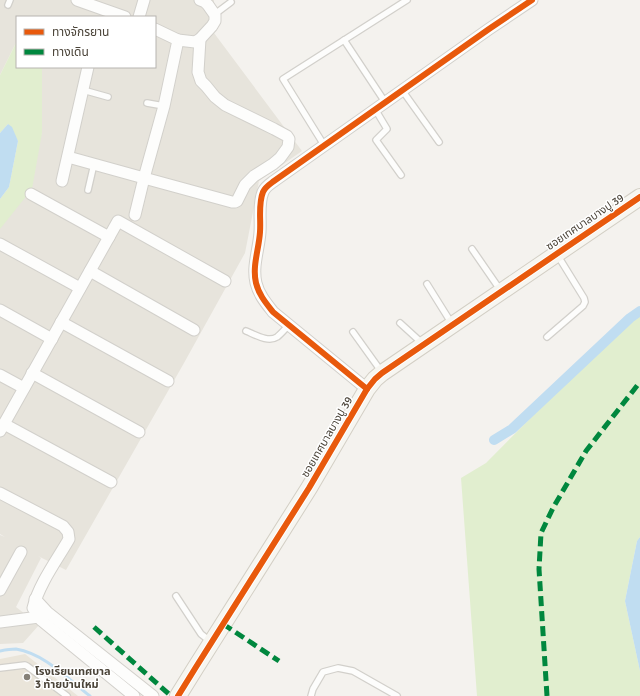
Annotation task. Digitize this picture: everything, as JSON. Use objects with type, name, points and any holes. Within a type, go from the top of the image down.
[{"type":"street","points":[[77,0],[101,13],[119,16]]},
{"type":"street","points":[[139,16],[144,0]]},
{"type":"street","points":[[156,29],[178,40],[195,42],[200,39],[212,26],[216,18],[215,14],[205,2],[200,0]]},
{"type":"street","points":[[367,389],[289,326],[269,308],[262,298],[256,284],[255,273],[260,233],[261,200],[264,191],[268,185],[324,145],[532,0]]},
{"type":"street","points":[[68,157],[235,202],[254,176],[280,158],[288,147],[289,138],[225,105],[215,97],[201,81],[198,72],[200,39]]},
{"type":"street","points":[[135,215],[164,106],[178,40]]},
{"type":"street","points":[[62,181],[88,68]]},
{"type":"street","points":[[31,194],[109,237]]},
{"type":"street","name":"ซอยเทศบาลบางปู 39","points":[[178,696],[309,488],[367,389],[375,379],[452,324],[640,197]]},
{"type":"street","points":[[111,482],[2,427],[80,288],[118,222],[225,281]]},
{"type":"street","points":[[0,244],[80,288]]},
{"type":"street","points":[[90,271],[194,330]]},
{"type":"street","points":[[0,310],[52,339]]},
{"type":"street","points":[[61,322],[168,381]]},
{"type":"street","points":[[32,373],[140,432]]},
{"type":"street","points":[[0,375],[24,388]]},
{"type":"street","points":[[0,493],[63,526],[68,532],[69,539],[43,583],[35,599],[33,608],[41,620],[134,696]]},
{"type":"street","points":[[0,590],[21,552]]},
{"type":"street","points":[[35,599],[47,612],[153,696]]},
{"type":"street","points":[[0,622],[39,617]]},
{"type":"lane","points":[[324,145],[283,79],[407,0]]},
{"type":"lane","points":[[215,14],[231,2]]},
{"type":"lane","points":[[344,40],[385,102]]},
{"type":"lane","points":[[83,90],[108,97]]},
{"type":"lane","points":[[402,90],[439,142]]},
{"type":"lane","points":[[147,104],[164,106]]},
{"type":"lane","points":[[375,109],[387,129],[376,140],[401,175]]},
{"type":"lane","points":[[88,190],[94,164]]},
{"type":"lane","points":[[472,249],[502,291]]},
{"type":"lane","points":[[547,337],[584,304],[584,298],[556,254]]},
{"type":"lane","points":[[427,284],[452,324]]},
{"type":"lane","points":[[400,323],[424,344]]},
{"type":"lane","points":[[246,331],[266,339],[272,339],[277,337],[289,326]]},
{"type":"lane","points":[[353,332],[382,373]]},
{"type":"lane","points":[[176,596],[201,634],[211,643]]},
{"type":"lane","points":[[0,668],[25,665],[66,696]]},
{"type":"lane","points":[[312,696],[312,689],[323,672],[338,668],[353,671],[398,696]]},
{"type":"shaded area","points":[[0,0],[214,0],[214,33],[302,151],[259,181],[245,253],[66,570],[38,556],[41,558],[16,607],[39,625],[23,643],[0,644],[0,535],[5,537],[0,534],[0,227],[42,133],[42,68],[156,68],[156,16],[16,16],[16,43],[0,75]]},
{"type":"shaded area","name":"โรงเรียนเทศบาล 3 ท้ายบ้านใหม่","points":[[25,654],[78,696],[0,696],[0,659]]},
{"type":"green space","points":[[16,43],[16,68],[42,68],[42,133],[32,189],[0,229],[0,199],[9,187],[18,141],[8,124],[0,133],[0,75]]},
{"type":"green space","points":[[640,312],[640,537],[637,541],[625,601],[640,671],[640,696],[477,696],[461,478],[486,463],[613,335]]},
{"type":"water","points":[[8,124],[12,127],[18,141],[9,187],[0,199],[0,133]]},
{"type":"water","points":[[640,537],[640,671],[625,601],[637,541]]},
{"type":"waterway","points":[[494,440],[512,429],[630,318],[640,311]]},
{"type":"waterway","points":[[0,651],[16,649],[37,656],[46,661],[90,696]]},
{"type":"marked path","points":[[547,696],[539,569],[541,533],[553,508],[586,451],[640,382]]},
{"type":"marked path","points":[[223,624],[279,661]]},
{"type":"marked path","points":[[94,627],[171,696]]},
{"type":"cycle path","points":[[367,389],[273,312],[261,295],[256,283],[255,264],[260,232],[261,197],[263,192],[266,187],[274,181],[532,0]]},
{"type":"cycle path","points":[[178,696],[309,488],[367,389],[375,379],[640,197]]},
{"type":"place","name":"โรงเรียนเทศบาล 3 ท้ายบ้านใหม่","points":[[27,677]]}]
